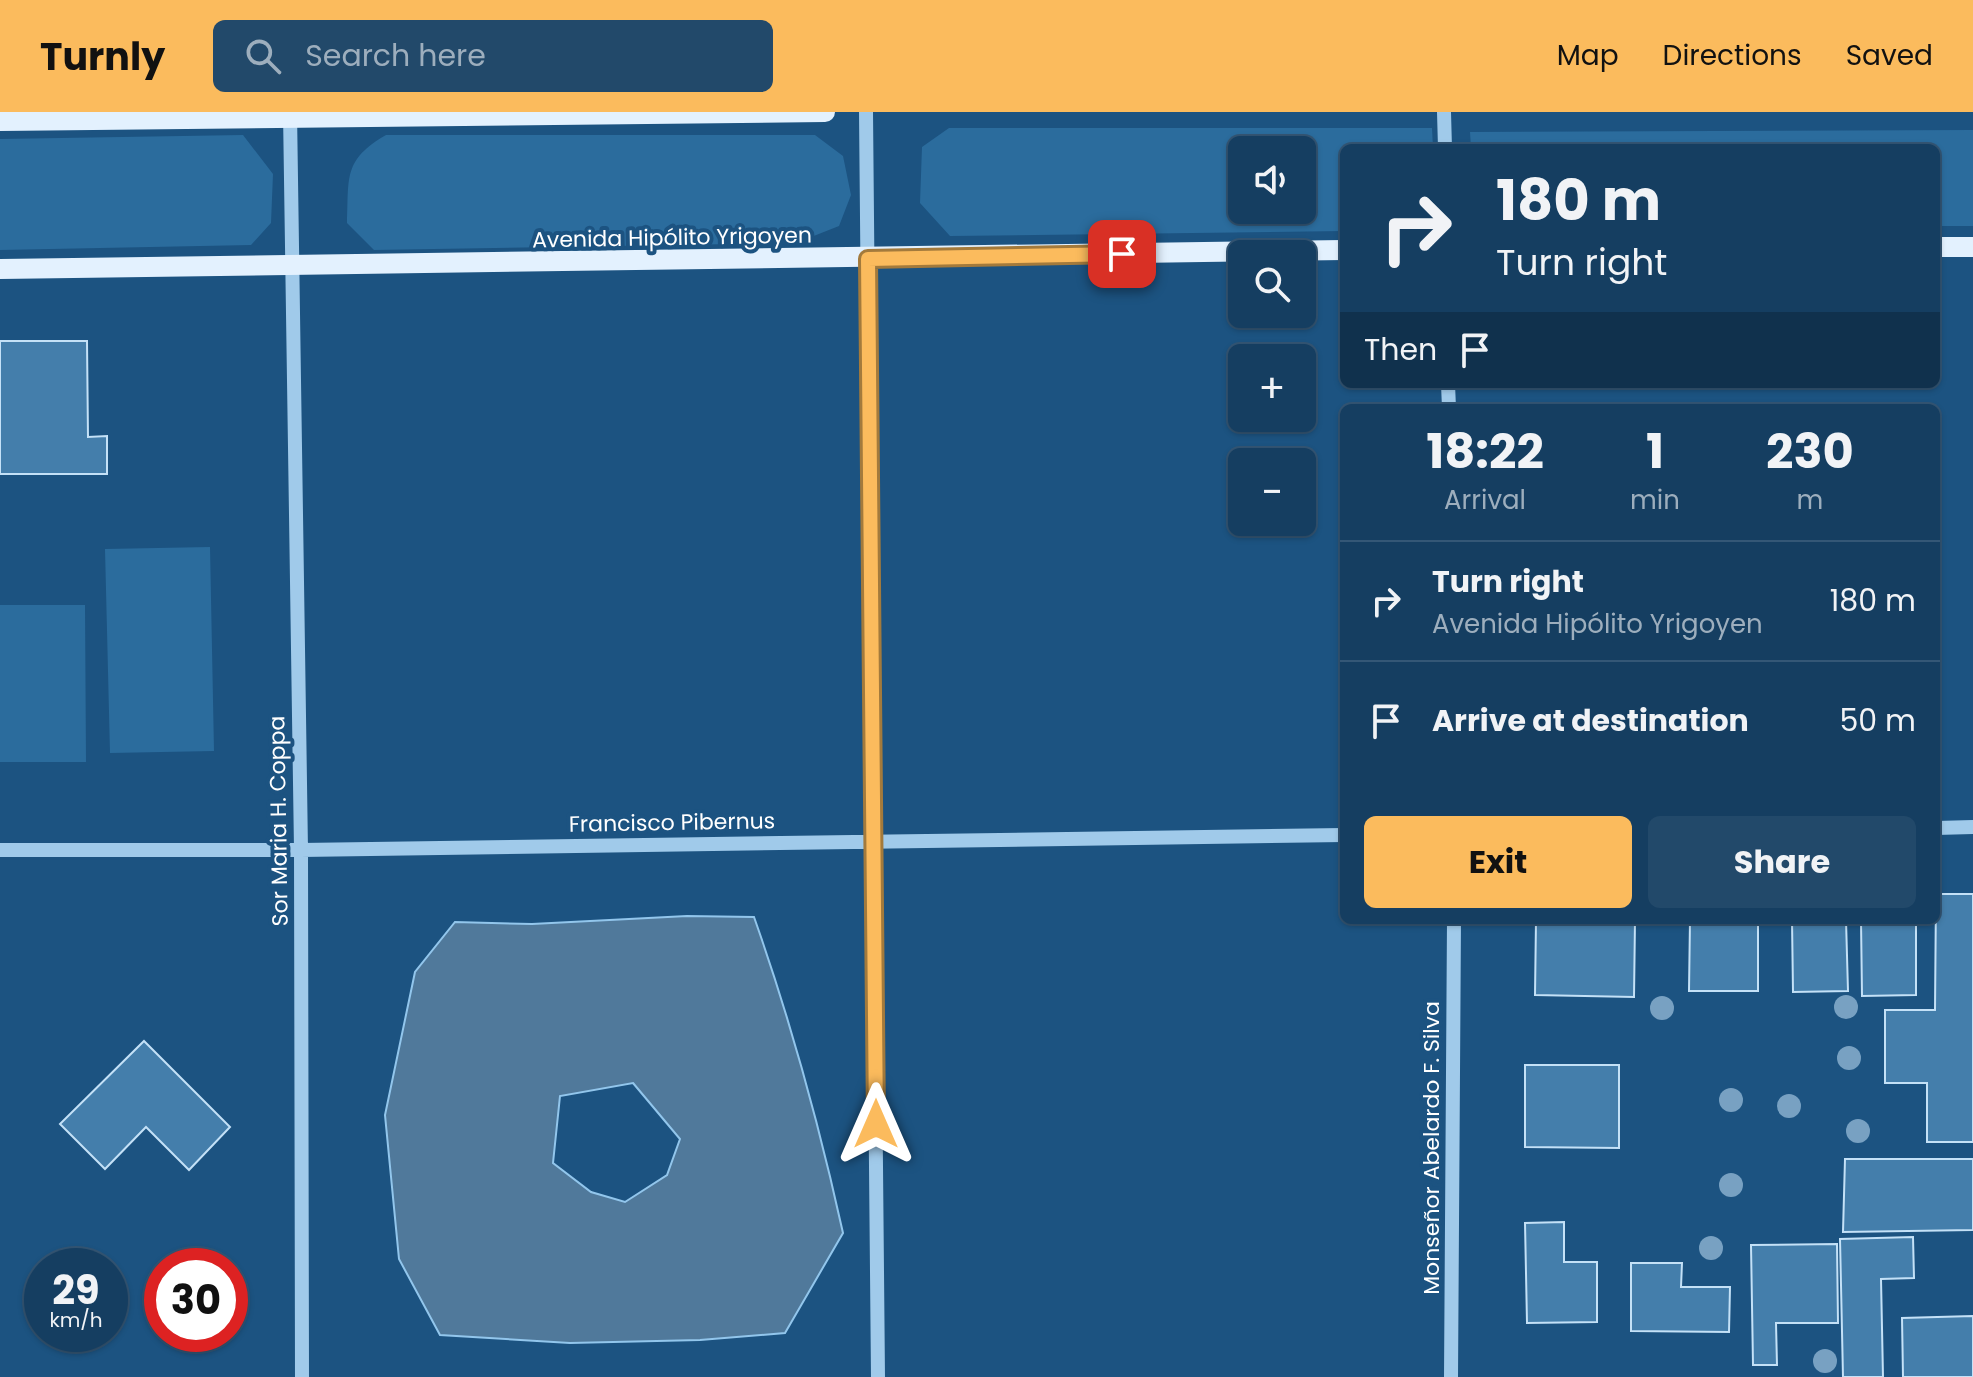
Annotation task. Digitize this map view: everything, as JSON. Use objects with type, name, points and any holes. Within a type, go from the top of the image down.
[{"type":"main road","points":[[0,121],[290,114],[825,112]]},
{"type":"main road","points":[[1940,247],[1973,247]]},
{"type":"main road","name":"Avenida Hipólito Yrigoyen","points":[[0,269],[1340,250]]},
{"type":"street","points":[[866,112],[878,1377]]},
{"type":"street","points":[[1444,112],[1445,144]]},
{"type":"street","name":"Sor Maria H. Coppa","points":[[290,114],[301,850],[302,1377]]},
{"type":"street","points":[[1940,828],[1973,827]]},
{"type":"street","name":"Francisco Pibernus","points":[[0,850],[301,850],[1340,835]]},
{"type":"street","name":"Monseñor Abelardo F. Silva","points":[[1451,1377],[1454,924]]},
{"type":"shaded area","points":[[949,128],[1432,128],[1433,144],[1340,144],[1340,231],[950,236],[920,203],[922,147]]},
{"type":"shaded area","points":[[1973,130],[1973,226],[1940,226],[1940,144],[1471,144],[1470,132]]},
{"type":"shaded area","points":[[243,135],[273,174],[271,223],[251,245],[0,250],[0,139]]},
{"type":"shaded area","points":[[386,135],[815,135],[843,156],[851,195],[839,226],[796,243],[374,250],[347,223],[349,182],[355,162],[362,153]]},
{"type":"shaded area","points":[[210,547],[214,751],[110,753],[105,549]]},
{"type":"shaded area","points":[[0,605],[85,605],[86,762],[0,762]]},
{"type":"shaded area","points":[[687,916],[754,917],[803,1074],[843,1233],[785,1333],[700,1340],[570,1343],[440,1335],[399,1259],[385,1115],[415,972],[455,922],[532,924]],"holes":[[[633,1083],[680,1139],[667,1175],[625,1202],[591,1192],[553,1163],[560,1096]]]},
{"type":"building","points":[[0,341],[87,341],[88,437],[107,436],[107,474],[0,474]]},
{"type":"building","points":[[1940,894],[1973,894],[1973,1142],[1927,1142],[1927,1083],[1885,1083],[1885,1010],[1935,1010],[1936,924],[1940,924]]},
{"type":"building","points":[[1536,924],[1635,924],[1634,997],[1535,995]]},
{"type":"building","points":[[1690,924],[1758,924],[1758,991],[1689,991]]},
{"type":"building","points":[[1792,924],[1846,924],[1848,991],[1793,992]]},
{"type":"building","points":[[1861,924],[1916,924],[1916,995],[1862,996]]},
{"type":"building","points":[[144,1041],[230,1127],[189,1170],[146,1127],[105,1169],[60,1124]]},
{"type":"building","points":[[1525,1065],[1619,1065],[1619,1148],[1525,1147]]},
{"type":"building","points":[[1845,1159],[1973,1159],[1973,1230],[1843,1232]]},
{"type":"building","points":[[1564,1222],[1564,1262],[1597,1262],[1597,1322],[1527,1323],[1525,1223]]},
{"type":"building","points":[[1913,1237],[1914,1278],[1881,1279],[1883,1377],[1843,1377],[1840,1239]]},
{"type":"building","points":[[1837,1244],[1838,1323],[1776,1323],[1777,1365],[1753,1365],[1751,1245]]},
{"type":"building","points":[[1631,1263],[1682,1263],[1681,1287],[1730,1287],[1729,1332],[1631,1331]]},
{"type":"building","points":[[1973,1316],[1973,1377],[1903,1377],[1902,1318]]},
{"type":"route","points":[[876,1124],[868,259],[1122,254]]}]
